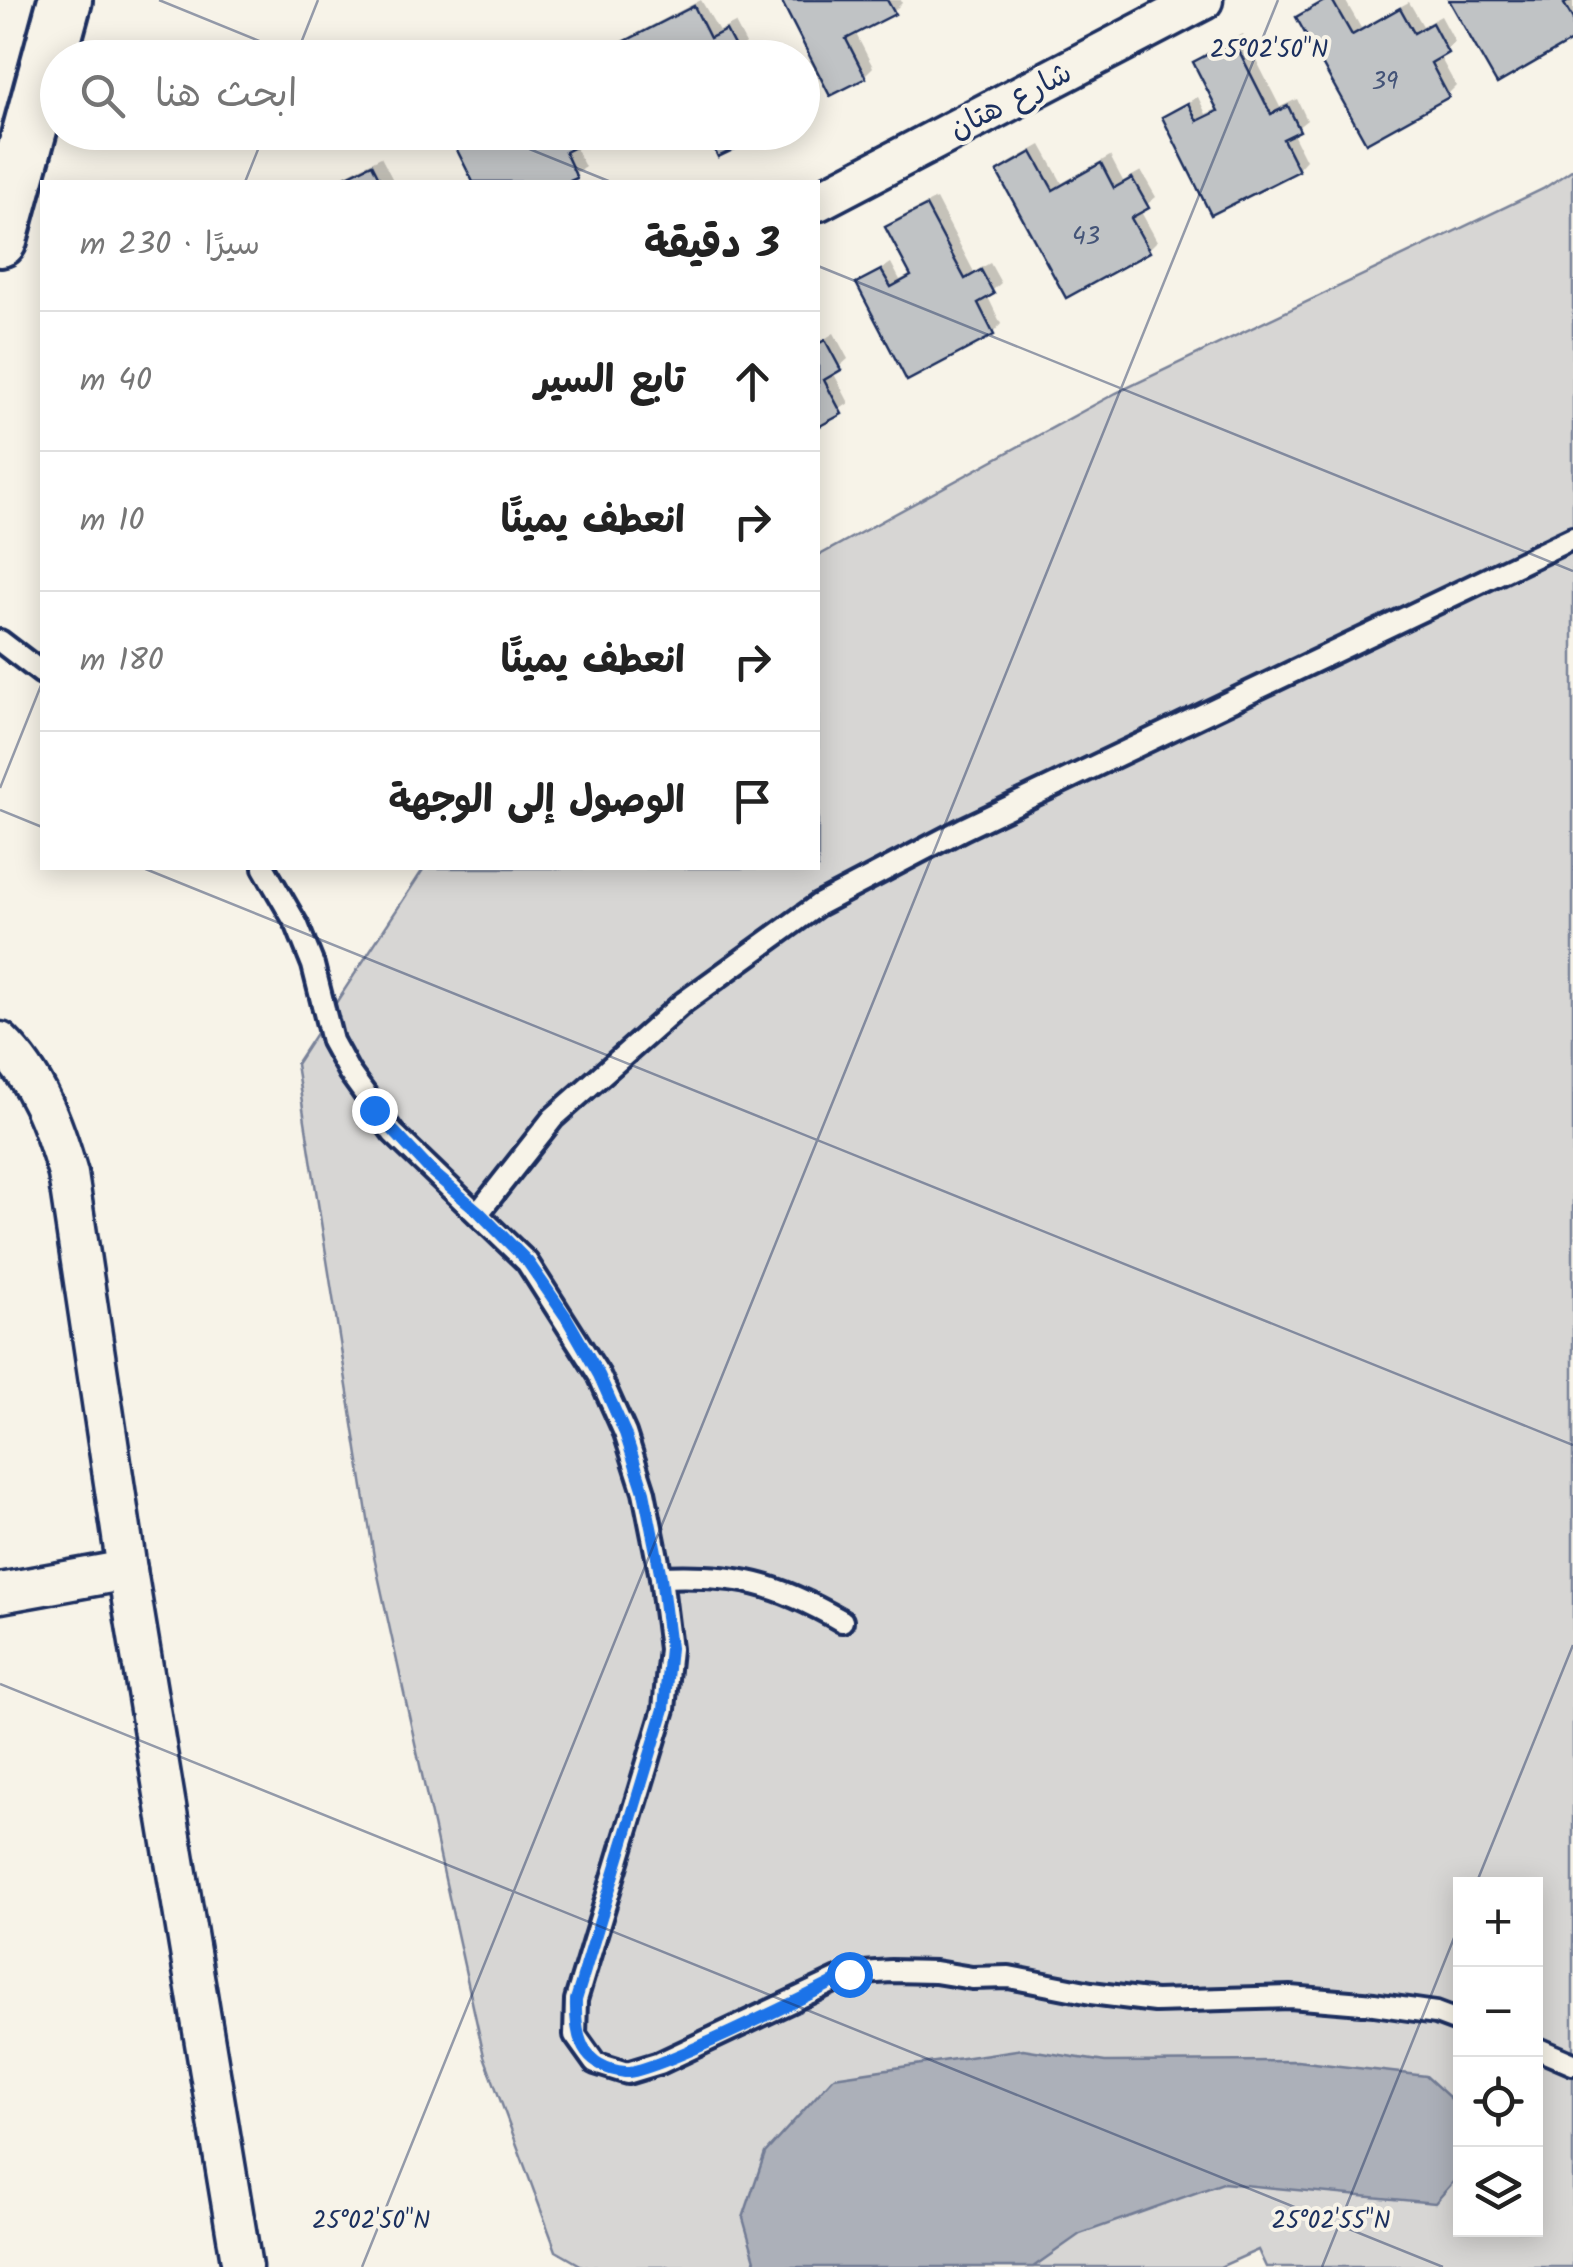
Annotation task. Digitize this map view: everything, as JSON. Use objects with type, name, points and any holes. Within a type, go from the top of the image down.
[{"type":"main road","points":[[54,40],[65,0]]},
{"type":"main road","points":[[0,240],[40,92]]},
{"type":"street","name":"شارع هتان","points":[[820,199],[1203,0]]},
{"type":"street","points":[[0,1042],[36,1088],[55,1130],[68,1174],[127,1570],[242,2267]]},
{"type":"street","points":[[0,1592],[127,1570]]},
{"type":"lane","points":[[479,1212],[553,1118],[684,1002],[818,905],[963,829],[1573,538]]},
{"type":"lane","points":[[0,641],[40,671]]},
{"type":"lane","points":[[265,870],[297,926],[313,965],[332,1041],[348,1072],[393,1133],[528,1262],[599,1375],[625,1433],[644,1492],[670,1648],[664,1709],[576,2000],[575,2034],[595,2063],[627,2073],[660,2062],[849,1974],[890,1971],[1009,1977],[1155,2001],[1290,1997],[1374,2004],[1436,2013],[1453,2019]]},
{"type":"lane","points":[[661,1577],[709,1575],[756,1582],[802,1598],[842,1622]]},
{"type":"lane","points":[[1543,2051],[1573,2064]]},
{"type":"shaded area","points":[[1573,169],[1573,2267],[1266,2267],[1258,2250],[1220,2267],[584,2267],[556,2251],[484,2056],[374,1557],[296,1064],[423,870],[820,870],[820,555],[1116,393],[1543,189]]},
{"type":"shaded area","points":[[1023,2049],[1105,2062],[1297,2061],[1426,2076],[1453,2101],[1453,2182],[1435,2203],[1223,2183],[1080,2234],[1033,2267],[757,2267],[743,2218],[765,2153],[834,2077]]},
{"type":"building","points":[[781,0],[887,0],[895,14],[846,39],[866,78],[830,96],[820,76],[820,40],[801,40]]},
{"type":"building","points":[[1332,0],[1352,35],[1400,8],[1414,33],[1432,23],[1448,53],[1431,63],[1449,97],[1366,143],[1296,17]]},
{"type":"building","points":[[1449,0],[1571,0],[1564,4],[1573,19],[1573,40],[1497,84]]},
{"type":"building","points":[[694,6],[710,38],[726,30],[731,40],[628,40]]},
{"type":"building","points":[[1234,41],[1271,114],[1288,106],[1300,131],[1283,139],[1299,171],[1211,215],[1162,117],[1188,103],[1197,121],[1218,111],[1193,62]]},
{"type":"building","points":[[457,150],[569,150],[565,152],[577,178],[572,180],[472,180]]},
{"type":"building","points":[[715,150],[733,150],[718,157]]},
{"type":"building","points":[[1032,152],[1053,190],[1101,163],[1114,188],[1132,178],[1149,208],[1131,218],[1150,252],[1066,298],[997,172]]},
{"type":"building","points":[[372,164],[380,180],[339,180]]},
{"type":"building","points":[[926,206],[965,279],[981,270],[994,294],[978,303],[994,335],[907,381],[856,283],[881,270],[891,287],[911,276],[885,227]]},
{"type":"building","points":[[825,340],[841,370],[824,380],[842,414],[820,426],[820,343]]},
{"type":"route","points":[[374,1110],[430,1170],[528,1262],[599,1375],[625,1433],[644,1492],[670,1648],[664,1709],[576,2000],[575,2034],[595,2063],[627,2073],[660,2062],[849,1974]]}]
